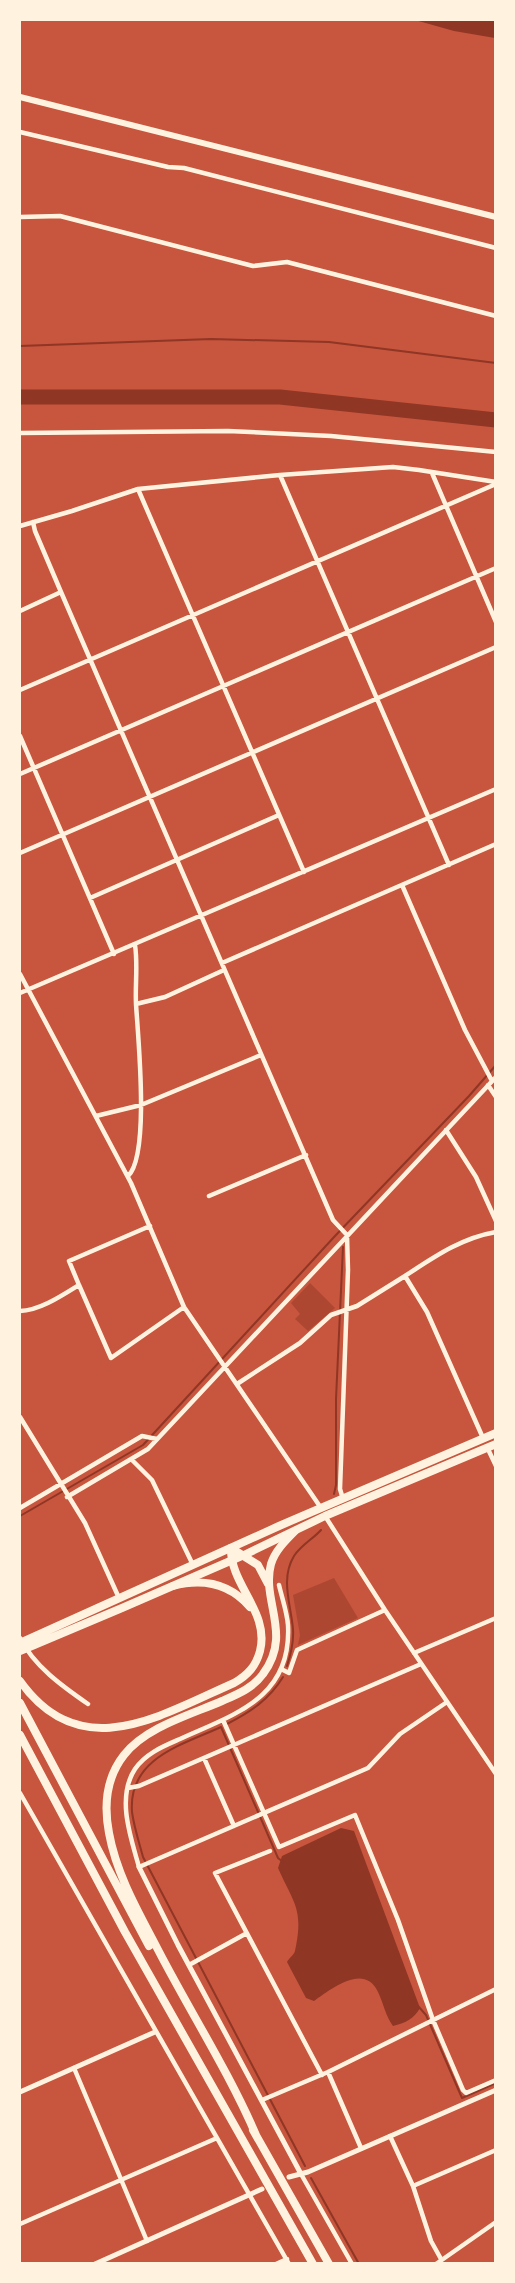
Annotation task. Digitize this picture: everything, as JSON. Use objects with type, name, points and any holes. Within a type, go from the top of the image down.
[{"type":"highway","points":[[21,1644],[343,1498],[495,1433]]},
{"type":"highway","points":[[21,1644],[173,1586],[295,1532],[325,1516],[491,1445]]},
{"type":"highway","points":[[256,2135],[241,2101],[165,1965],[127,1888],[109,1832],[107,1802],[111,1778],[132,1746],[142,1738],[170,1724],[249,1688],[265,1672],[276,1638],[277,1624],[270,1581],[272,1563],[281,1545],[295,1532]]},
{"type":"highway","points":[[231,1548],[251,1559],[263,1572],[271,1592]]},
{"type":"highway","points":[[20,1681],[42,1707],[64,1720],[99,1729],[130,1725],[164,1713],[244,1677],[256,1665],[262,1637],[258,1619],[231,1560],[231,1548]]},
{"type":"highway","points":[[173,1586],[198,1582],[219,1585],[244,1600],[258,1619]]},
{"type":"highway","points":[[20,1703],[86,1831],[329,2264]]},
{"type":"highway","points":[[20,1735],[51,1796]]},
{"type":"highway","points":[[20,1744],[313,2264]]},
{"type":"main road","points":[[20,98],[495,217]]},
{"type":"street","points":[[20,132],[168,167],[184,168],[495,248]]},
{"type":"street","points":[[20,217],[60,216],[253,266],[287,262],[495,315]]},
{"type":"street","points":[[20,433],[228,431],[331,436],[495,452]]},
{"type":"street","points":[[20,525],[138,489],[280,475],[393,468],[495,483]]},
{"type":"street","points":[[432,473],[495,622]]},
{"type":"street","points":[[280,475],[449,865]]},
{"type":"street","points":[[20,690],[495,483]]},
{"type":"street","points":[[138,489],[304,872]]},
{"type":"street","points":[[33,522],[149,797],[333,1220],[344,1231],[348,1270],[342,1310],[340,1490],[343,1498]]},
{"type":"street","points":[[20,774],[495,568]]},
{"type":"street","points":[[20,611],[61,592]]},
{"type":"street","points":[[20,853],[495,647]]},
{"type":"street","points":[[20,736],[114,954]]},
{"type":"street","points":[[20,993],[495,789]]},
{"type":"street","points":[[90,898],[279,815]]},
{"type":"street","points":[[222,963],[495,844]]},
{"type":"street","points":[[402,885],[465,1030],[491,1080],[495,1097]]},
{"type":"street","points":[[128,1176],[133,1172],[137,1157],[141,1105],[135,945]]},
{"type":"street","points":[[136,1004],[165,997],[224,970]]},
{"type":"street","points":[[20,974],[128,1176],[184,1307],[321,1508],[385,1610],[495,1772]]},
{"type":"street","points":[[96,1116],[141,1105],[261,1055]]},
{"type":"street","points":[[66,1495],[132,1460],[147,1449],[344,1231],[446,1131],[491,1080]]},
{"type":"street","points":[[446,1131],[476,1177],[495,1221]]},
{"type":"street","points":[[209,1196],[306,1155]]},
{"type":"street","points":[[150,1226],[69,1261],[111,1358],[184,1307]]},
{"type":"street","points":[[237,1384],[300,1343],[342,1310],[357,1306],[444,1250],[463,1241],[495,1232]]},
{"type":"street","points":[[405,1276],[427,1312],[483,1438]]},
{"type":"street","points":[[20,1311],[26,1311],[55,1299],[80,1285]]},
{"type":"street","points":[[20,1417],[85,1523],[120,1598]]},
{"type":"street","points":[[20,1508],[61,1486],[142,1436],[155,1439]]},
{"type":"street","points":[[491,1445],[495,1466]]},
{"type":"street","points":[[132,1460],[152,1480],[193,1565]]},
{"type":"street","points":[[279,1585],[288,1624],[287,1645],[281,1669],[268,1689],[260,1699],[223,1721],[149,1754],[135,1770],[126,1810],[130,1833],[141,1866],[301,2174],[352,2264]]},
{"type":"street","points":[[281,1669],[289,1673],[297,1650],[385,1610]]},
{"type":"street","points":[[414,1653],[495,1618]]},
{"type":"street","points":[[21,1644],[30,1656],[63,1687],[88,1704]]},
{"type":"street","points":[[133,1787],[421,1664]]},
{"type":"street","points":[[141,1866],[368,1768],[400,1734],[447,1702]]},
{"type":"street","points":[[223,1721],[231,1746],[279,1847],[355,1815],[398,1920],[432,2020],[466,2093],[495,2080]]},
{"type":"street","points":[[204,1758],[234,1826]]},
{"type":"street","points":[[20,1793],[288,2261],[276,2264]]},
{"type":"street","points":[[270,1851],[215,1873],[322,2074]]},
{"type":"street","points":[[192,1963],[247,1933]]},
{"type":"street","points":[[264,2099],[328,2072],[495,1989]]},
{"type":"street","points":[[20,2092],[155,2032]]},
{"type":"street","points":[[74,2068],[147,2241]]},
{"type":"street","points":[[328,2072],[362,2148]]},
{"type":"street","points":[[289,2177],[301,2174],[495,2090]]},
{"type":"street","points":[[390,2136],[413,2186],[431,2241],[441,2259]]},
{"type":"street","points":[[20,2224],[217,2138]]},
{"type":"street","points":[[413,2186],[495,2150]]},
{"type":"street","points":[[95,2264],[261,2189]]},
{"type":"street","points":[[435,2264],[495,2222]]},
{"type":"shaded area","points":[[415,20],[495,20],[495,38],[454,31]]},
{"type":"shaded area","points":[[310,1283],[335,1308],[308,1331],[295,1319],[300,1314],[291,1303]]},
{"type":"shaded area","points":[[334,1578],[358,1618],[298,1645],[300,1635],[293,1595]]},
{"type":"shaded area","points":[[341,1828],[354,1831],[420,2008],[412,2018],[397,2025],[393,2026],[372,1983],[364,1979],[347,1981],[314,2001],[306,1998],[287,1962],[295,1951],[298,1916],[293,1899],[278,1868],[282,1856]]},
{"type":"waterway","points":[[20,346],[211,339],[329,342],[496,363]]},
{"type":"waterway","points":[[20,397],[280,397],[496,420]]},
{"type":"waterway","points":[[20,1516],[143,1445],[496,1065]]},
{"type":"waterway","points":[[334,1494],[343,1247]]},
{"type":"waterway","points":[[287,1666],[293,1634],[287,1583],[290,1565],[297,1552],[321,1530]]},
{"type":"waterway","points":[[227,1724],[258,1705],[283,1677]]},
{"type":"waterway","points":[[283,1862],[278,1858],[221,1727],[160,1756],[139,1778],[133,1794],[132,1812],[143,1857],[305,2166]]},
{"type":"waterway","points":[[418,2006],[426,2015],[462,2098],[496,2083]]},
{"type":"waterway","points":[[311,2178],[359,2264]]}]
